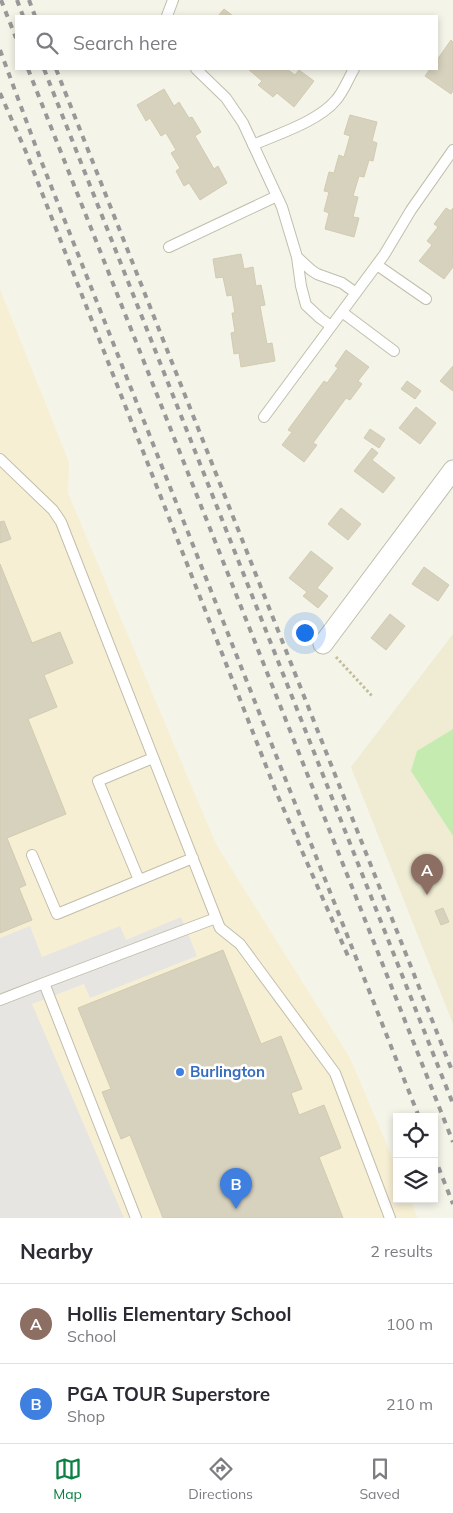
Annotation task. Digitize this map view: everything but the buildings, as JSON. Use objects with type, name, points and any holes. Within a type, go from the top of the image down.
[{"type":"street","points":[[323,644],[453,470]]},
{"type":"lane","points":[[167,15],[173,0]]},
{"type":"lane","points":[[197,70],[216,87],[235,109],[277,196],[286,220],[297,257],[306,305],[331,326]]},
{"type":"lane","points":[[253,145],[310,120],[328,108],[342,92],[353,70]]},
{"type":"lane","points":[[264,417],[377,265],[411,210],[453,150]]},
{"type":"lane","points":[[168,247],[277,196]]},
{"type":"lane","points":[[297,257],[317,274],[342,283],[356,293]]},
{"type":"lane","points":[[377,265],[426,299]]},
{"type":"lane","points":[[342,312],[394,351]]},
{"type":"lane","points":[[0,459],[53,510],[62,522],[220,928],[240,944],[335,1073],[390,1218]]},
{"type":"lane","points":[[139,880],[98,781],[153,758]]},
{"type":"lane","points":[[32,855],[57,914],[193,858]]},
{"type":"lane","points":[[0,1000],[216,918]]},
{"type":"lane","points":[[44,983],[136,1218]]},
{"type":"path","points":[[323,644],[372,696]]},
{"type":"shaded area","points":[[0,289],[69,462],[68,493],[216,844],[350,1058],[393,1159],[393,1203],[412,1203],[418,1218],[0,1218]]},
{"type":"shaded area","points":[[453,634],[453,1024],[351,767]]},
{"type":"shaded area","points":[[181,917],[197,956],[90,998],[84,984],[32,1004],[124,1218],[0,1218],[0,938],[30,926],[42,957],[120,926],[126,940]]},
{"type":"green space","points":[[453,729],[453,836],[411,771],[417,751]]},
{"type":"railway","points":[[1,0],[15,35]]},
{"type":"railway","points":[[17,0],[23,15]]},
{"type":"railway","points":[[29,0],[35,15]]},
{"type":"railway","points":[[0,50],[40,158],[417,1113]]},
{"type":"railway","points":[[28,70],[453,1142]]},
{"type":"railway","points":[[44,70],[453,1104]]},
{"type":"railway","points":[[56,70],[453,1073]]},
{"type":"railway","points":[[0,93],[26,152],[277,794],[348,956]]},
{"type":"railway","points":[[435,1158],[453,1204]]},
{"type":"place","name":"Hollis Elementary School","points":[[427,895]]},
{"type":"place","name":"Burlington","points":[[180,1072]]},
{"type":"place","name":"PGA TOUR Superstore","points":[[236,1209]]}]
